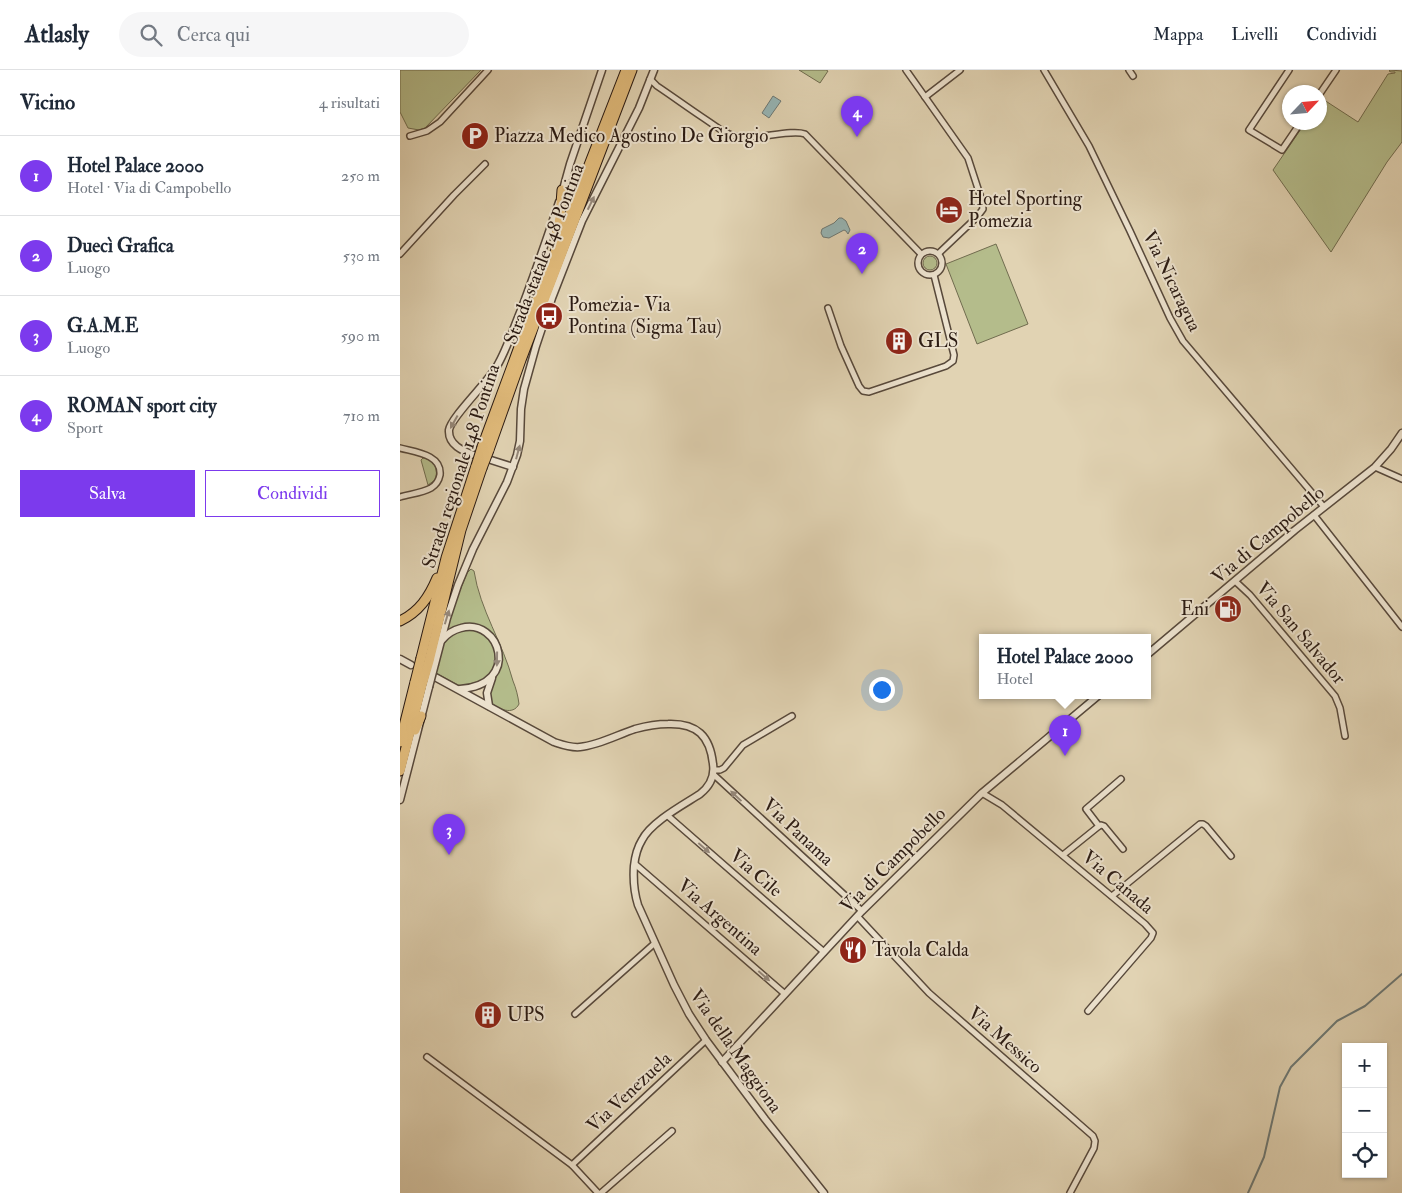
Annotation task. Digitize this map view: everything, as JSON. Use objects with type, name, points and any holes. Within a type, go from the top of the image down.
[{"type":"highway","name":"Strada statale 148 Pontina","points":[[551,262],[626,70]]},
{"type":"highway","name":"Strada statale 148 Pontina","points":[[485,449],[576,219],[632,70]]},
{"type":"highway","points":[[551,262],[559,223],[562,190]]},
{"type":"highway","points":[[561,274],[576,219]]},
{"type":"highway","name":"Strada regionale 148 Pontina","points":[[401,768],[457,545],[479,467],[551,262]]},
{"type":"highway","name":"Strada regionale 148 Pontina","points":[[428,661],[455,529],[479,467]]},
{"type":"highway","points":[[400,621],[413,614],[428,598],[455,529]]},
{"type":"highway","name":"Strada regionale 148 Pontina","points":[[400,742],[412,691],[422,684]]},
{"type":"highway","points":[[400,718],[412,691]]},
{"type":"highway","points":[[401,768],[421,716]]},
{"type":"street","points":[[410,136],[427,132],[438,124],[488,70]]},
{"type":"street","points":[[474,455],[460,449],[453,443],[450,436],[450,427],[454,418],[490,377],[503,355],[537,266],[602,70]]},
{"type":"street","points":[[906,70],[968,158],[983,205],[977,217],[938,254]]},
{"type":"street","points":[[925,97],[960,70]]},
{"type":"street","name":"Via Nicaragua","points":[[1044,70],[1089,146],[1170,318],[1183,341],[1324,507]]},
{"type":"street","points":[[1129,70],[1133,76]]},
{"type":"street","points":[[1289,70],[1249,130],[1282,150],[1296,130]]},
{"type":"street","points":[[1326,85],[1336,70]]},
{"type":"street","points":[[652,73],[657,86],[721,130],[734,136],[745,138],[797,132],[805,134],[921,254]]},
{"type":"street","points":[[440,643],[449,609],[469,557],[513,467],[520,440],[521,408],[524,389],[537,342],[561,274],[582,221],[644,95],[652,73]]},
{"type":"street","points":[[400,254],[485,164]]},
{"type":"street","points":[[930,251],[938,254],[942,262],[941,270],[934,275],[926,275],[919,270],[918,262],[921,254],[930,251]]},
{"type":"street","points":[[828,308],[840,346],[859,386],[863,391],[869,392],[946,366],[953,361],[954,355],[934,275]]},
{"type":"street","name":"Via di Campobello","points":[[1151,651],[1314,515],[1375,467],[1402,433]]},
{"type":"street","points":[[400,448],[432,458],[437,464],[440,474],[432,487],[400,497]]},
{"type":"street","points":[[491,460],[513,467]]},
{"type":"street","points":[[1375,467],[1402,479]]},
{"type":"street","points":[[1314,515],[1402,627]]},
{"type":"street","name":"Via San Salvador","points":[[1235,581],[1250,595],[1335,696],[1341,711],[1345,736]]},
{"type":"street","points":[[428,661],[448,634],[462,627],[475,627],[484,631],[494,641],[498,653],[498,663],[486,693],[489,706]]},
{"type":"street","points":[[400,659],[411,665]]},
{"type":"street","points":[[435,677],[554,742],[573,747],[588,745],[649,726],[687,725],[699,732],[706,740],[711,753],[714,772],[724,768],[743,745],[792,716]]},
{"type":"street","points":[[459,689],[478,686],[492,677]]},
{"type":"street","points":[[400,800],[421,716],[422,684]]},
{"type":"street","name":"Via di Campobello","points":[[722,1062],[860,914],[982,793],[1095,699]]},
{"type":"street","name":"Via della Maggiona","points":[[714,772],[712,780],[706,789],[645,835],[639,846],[635,864],[633,877],[635,895],[681,1000],[706,1040],[765,1119],[824,1193]]},
{"type":"street","name":"Via Panama","points":[[714,772],[860,914]]},
{"type":"street","points":[[1099,826],[1087,812],[1086,808],[1121,779]]},
{"type":"street","name":"Via Canada","points":[[982,793],[1002,805],[1153,932],[1153,935],[1088,1011]]},
{"type":"street","name":"Via Cile","points":[[668,816],[824,952]]},
{"type":"street","points":[[1112,896],[1200,824],[1206,826],[1231,856]]},
{"type":"street","points":[[1063,855],[1102,825],[1123,849]]},
{"type":"street","name":"Via Argentina","points":[[635,864],[785,994]]},
{"type":"street","name":"Via Messico","points":[[860,914],[929,993],[1094,1138],[1094,1148],[1070,1193]]},
{"type":"street","points":[[576,1014],[655,943]]},
{"type":"street","name":"Via Venezuela","points":[[572,1165],[706,1040]]},
{"type":"street","points":[[427,1057],[572,1165],[600,1193],[672,1131]]},
{"type":"green space","points":[[400,70],[481,70],[425,128],[419,130],[408,128],[400,112]]},
{"type":"green space","points":[[799,70],[826,70],[828,71],[820,83]]},
{"type":"green space","points":[[1389,71],[1402,71],[1402,142],[1387,162],[1331,252],[1273,170],[1300,130],[1327,130],[1327,102],[1358,122],[1388,74],[1395,73]]},
{"type":"green space","points":[[996,244],[1028,324],[977,344],[946,264]]},
{"type":"green space","points":[[927,256],[933,256],[937,263],[933,270],[927,270],[923,266],[923,260]]},
{"type":"green space","points":[[423,458],[433,463],[436,469],[435,480],[428,485],[421,460]]},
{"type":"green space","points":[[471,569],[474,571],[481,599],[504,653],[516,689],[519,704],[513,710],[501,709],[490,702],[490,694],[501,660],[499,645],[494,636],[482,627],[472,624],[456,627],[446,632],[456,600],[467,573]]},
{"type":"green space","points":[[472,629],[486,635],[495,648],[497,662],[487,679],[463,686],[458,685],[436,673],[442,645],[455,633]]},
{"type":"water","points":[[773,96],[781,101],[769,118],[762,113]]},
{"type":"water","points":[[839,218],[846,221],[850,230],[848,234],[844,230],[829,238],[823,237],[822,229]]},
{"type":"waterway","points":[[1248,1193],[1264,1157],[1280,1087],[1291,1067],[1337,1021],[1365,1006],[1402,974]]},
{"type":"place","name":"Piazza Medico Agostino De Giorgio","points":[[475,136]]},
{"type":"place","name":"ROMAN sport city","points":[[857,137]]},
{"type":"place","name":"Hotel Sporting Pomezia","points":[[949,210]]},
{"type":"place","name":"Duecì Grafica","points":[[862,274]]},
{"type":"place","name":"Pomezia- Via Pontina (Sigma Tau)","points":[[549,316]]},
{"type":"place","name":"GLS","points":[[899,341]]},
{"type":"place","name":"Eni","points":[[1228,609]]},
{"type":"place","name":"Hotel Palace 2000","points":[[1065,756]]},
{"type":"place","name":"G.A.M.E","points":[[449,855]]},
{"type":"place","name":"Tavola Calda","points":[[853,950]]},
{"type":"place","name":"UPS","points":[[488,1015]]}]
